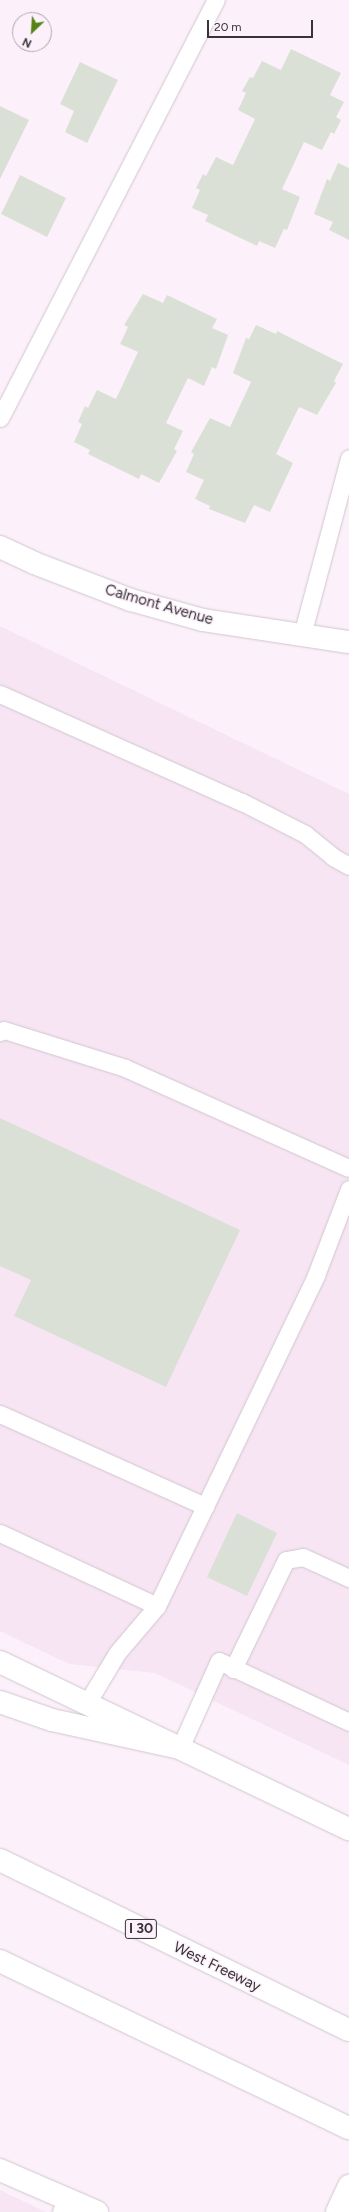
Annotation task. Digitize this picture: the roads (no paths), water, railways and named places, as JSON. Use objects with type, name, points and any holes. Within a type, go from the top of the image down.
[{"type":"main road","name":"Calmont Avenue","points":[[0,547],[34,563],[131,600],[203,620],[349,642]]},
{"type":"main road","points":[[0,1662],[349,1829]]},
{"type":"main road","points":[[0,1702],[52,1720],[180,1748]]},
{"type":"main road","name":"West Freeway","points":[[0,1860],[349,2030]]},
{"type":"main road","points":[[0,1961],[349,2128]]},
{"type":"main road","points":[[0,2170],[40,2188],[63,2205],[97,2212]]},
{"type":"main road","points":[[337,2212],[349,2186]]},
{"type":"lane","points":[[0,418],[216,0]]},
{"type":"lane","points":[[302,635],[349,458]]},
{"type":"lane","points":[[0,694],[242,802],[305,834],[333,857],[349,866]]},
{"type":"lane","points":[[0,1032],[4,1030],[126,1068],[349,1168]]},
{"type":"lane","points":[[87,1703],[117,1653],[157,1606],[316,1274],[349,1189]]},
{"type":"lane","points":[[0,1414],[205,1506]]},
{"type":"lane","points":[[0,1533],[157,1606]]},
{"type":"lane","points":[[233,1669],[286,1560],[303,1557],[349,1578]]},
{"type":"lane","points":[[180,1748],[219,1661],[233,1669],[349,1722]]}]
